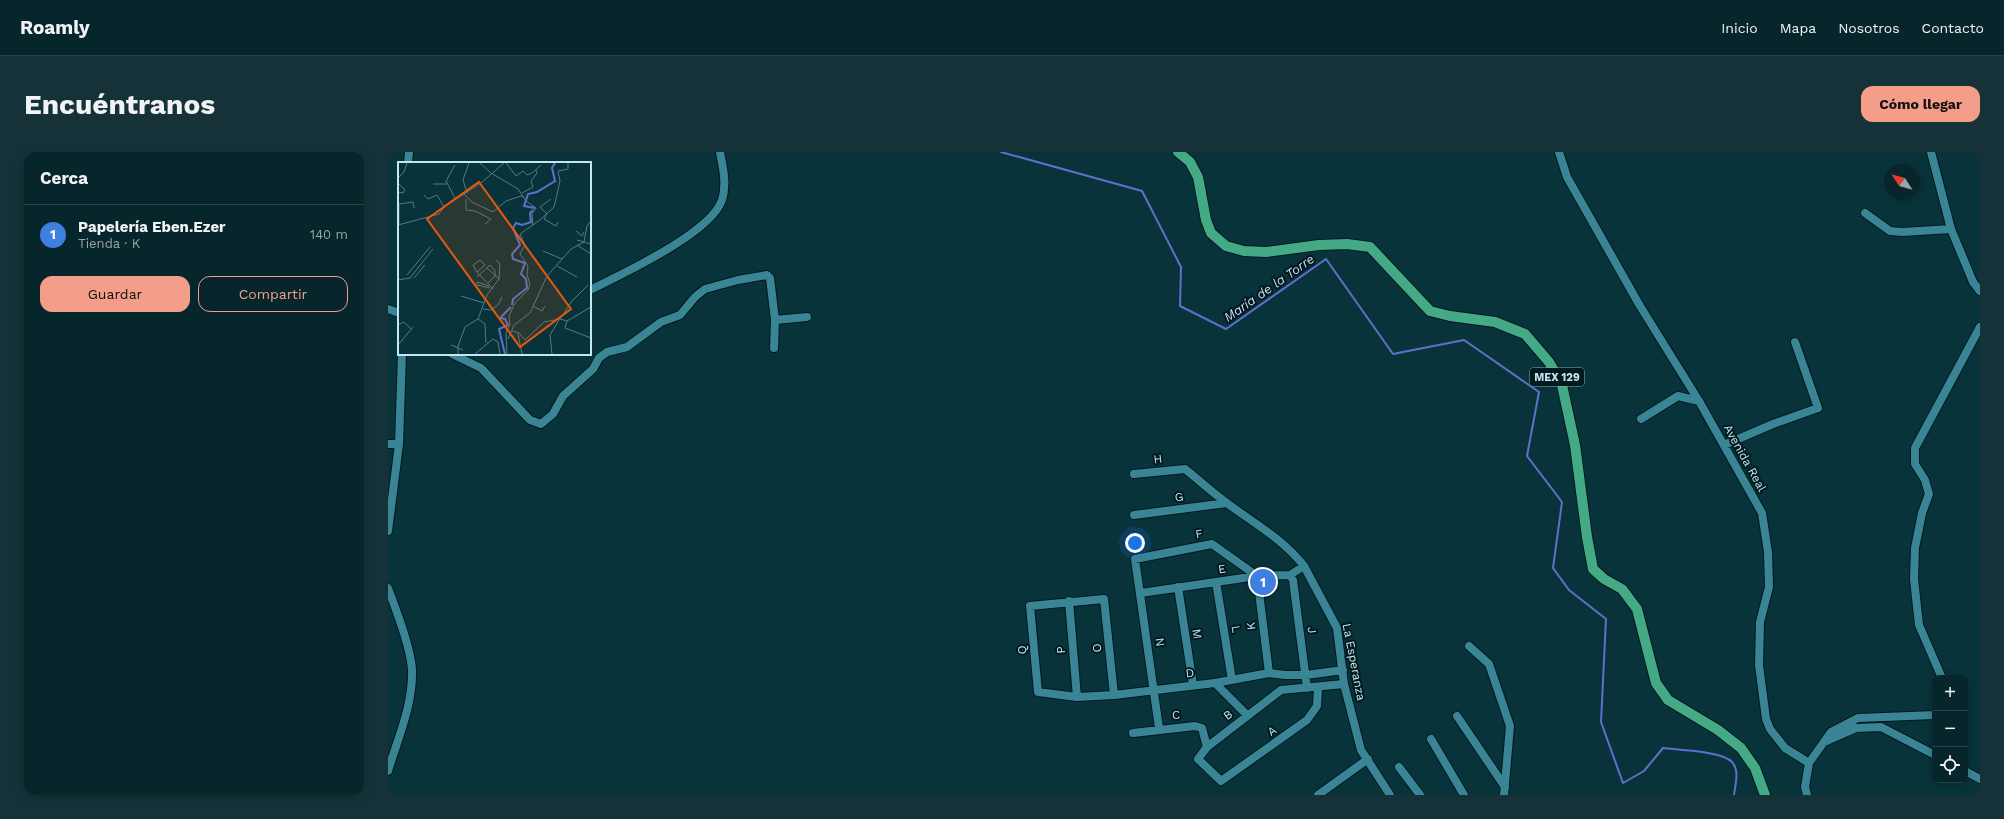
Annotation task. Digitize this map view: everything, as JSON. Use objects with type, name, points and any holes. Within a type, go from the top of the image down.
[{"type":"main road","name":"MEX 129","points":[[1178,152],[1190,162],[1198,177],[1206,220],[1211,233],[1226,246],[1244,251],[1266,252],[1319,245],[1347,244],[1370,247],[1430,311],[1450,316],[1495,322],[1525,334],[1549,362],[1562,385],[1575,445],[1587,537],[1593,568],[1604,579],[1622,589],[1637,609],[1656,683],[1668,700],[1718,730],[1741,748],[1755,768],[1765,795]]},
{"type":"street","points":[[408,162],[409,152]]},
{"type":"street","points":[[591,289],[669,250],[714,215],[722,201],[725,184],[720,152]]},
{"type":"street","name":"Avenida Real","points":[[1559,152],[1567,177],[1640,306],[1699,401],[1762,513],[1768,552],[1769,587],[1760,622],[1759,665],[1766,719],[1770,729],[1785,748],[1808,763]]},
{"type":"street","points":[[1931,152],[1950,229],[1972,282],[1980,291]]},
{"type":"street","points":[[1865,213],[1890,231],[1902,232],[1950,229]]},
{"type":"street","points":[[454,355],[481,368],[530,420],[541,424],[553,414],[563,396],[593,369],[599,358],[607,352],[627,347],[661,322],[680,315],[694,297],[705,289],[738,280],[767,275],[770,278],[775,320],[774,348]]},
{"type":"street","points":[[388,310],[398,313]]},
{"type":"street","points":[[775,320],[807,317]]},
{"type":"street","points":[[1941,675],[1919,625],[1914,579],[1915,548],[1922,513],[1929,494],[1925,480],[1915,464],[1915,448],[1980,327]]},
{"type":"street","points":[[1724,445],[1772,424],[1818,408],[1795,342]]},
{"type":"street","points":[[388,531],[399,444],[402,355]]},
{"type":"street","points":[[1640,419],[1678,396],[1699,401]]},
{"type":"street","points":[[388,444],[399,444]]},
{"type":"street","name":"H","points":[[1134,474],[1185,468]]},
{"type":"street","name":"La Esperanza","points":[[1185,468],[1271,535],[1297,557],[1304,566],[1337,628],[1344,684],[1361,750],[1390,795]]},
{"type":"street","name":"G","points":[[1134,515],[1228,503]]},
{"type":"street","name":"F","points":[[1135,559],[1212,544],[1257,576]]},
{"type":"street","name":"N","points":[[1135,559],[1159,728]]},
{"type":"street","points":[[1290,575],[1304,566]]},
{"type":"street","name":"E","points":[[1141,593],[1257,576],[1290,575]]},
{"type":"street","name":"J","points":[[1290,575],[1293,580],[1307,688]]},
{"type":"street","name":"K","points":[[1257,576],[1269,673]]},
{"type":"street","name":"L","points":[[1216,582],[1232,680]]},
{"type":"street","name":"M","points":[[1178,587],[1193,685]]},
{"type":"street","points":[[388,588],[404,634],[412,670],[409,705],[388,771]]},
{"type":"street","name":"O","points":[[1069,601],[1104,599],[1114,695]]},
{"type":"street","name":"Q","points":[[1038,692],[1030,606],[1069,601]]},
{"type":"street","name":"P","points":[[1069,601],[1077,697]]},
{"type":"street","points":[[1469,646],[1489,664],[1510,726],[1504,791]]},
{"type":"street","name":"D","points":[[1038,692],[1077,697],[1114,695],[1215,683],[1269,673],[1285,676],[1343,670]]},
{"type":"street","points":[[1215,683],[1247,715]]},
{"type":"street","points":[[1307,688],[1344,684]]},
{"type":"street","name":"B","points":[[1207,747],[1281,690],[1307,688]]},
{"type":"street","name":"A","points":[[1207,747],[1198,759],[1221,781],[1307,720],[1317,706],[1318,688]]},
{"type":"street","points":[[1806,795],[1805,787],[1808,763],[1822,742],[1831,732],[1858,718],[1932,715]]},
{"type":"street","points":[[1457,716],[1504,791]]},
{"type":"street","name":"C","points":[[1133,733],[1159,728],[1195,726],[1202,728],[1207,747]]},
{"type":"street","points":[[1822,742],[1856,728],[1881,727],[1932,753]]},
{"type":"street","points":[[1431,739],[1464,795]]},
{"type":"street","points":[[1318,795],[1368,759]]},
{"type":"street","points":[[1399,767],[1420,795]]},
{"type":"street","points":[[1968,773],[1980,779]]},
{"type":"waterway","name":"María de la Torre","points":[[1001,152],[1142,191],[1181,267],[1180,306],[1226,329],[1326,259],[1393,354],[1464,340],[1539,392],[1527,456],[1562,502],[1553,568],[1569,590],[1606,619],[1601,722],[1623,783],[1644,771],[1663,748],[1689,750],[1719,755],[1732,762],[1736,770],[1734,795]]},
{"type":"place","name":"Papelería Eben.Ezer","points":[[1263,582]]}]
